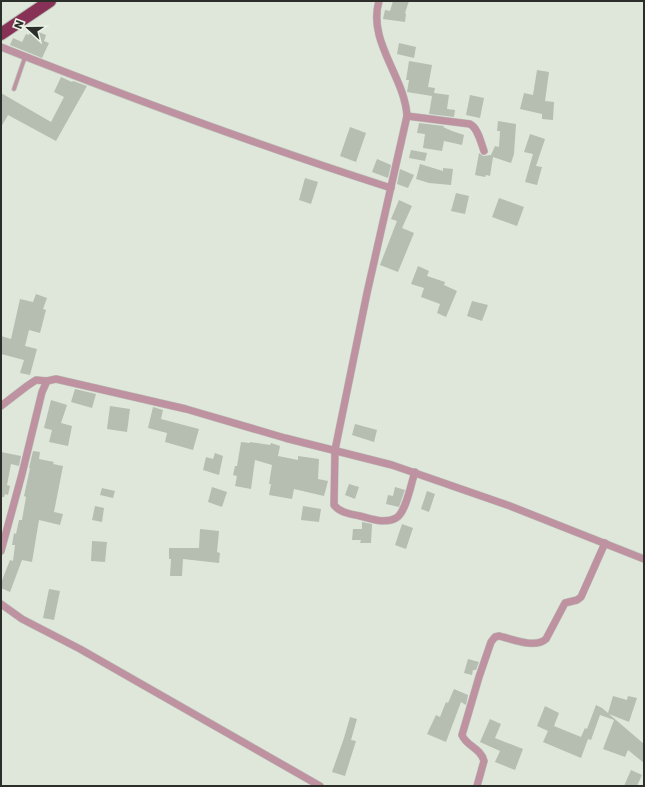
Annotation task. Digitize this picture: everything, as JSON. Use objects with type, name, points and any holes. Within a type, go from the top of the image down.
[{"type":"highway","points":[[1,34],[50,1]]},
{"type":"street","points":[[379,1],[376,24],[391,69],[404,97],[407,107],[407,116],[367,293],[335,450],[334,506],[337,509],[372,519],[390,520],[396,518],[400,515],[405,503],[415,472]]},
{"type":"street","points":[[1,47],[109,90],[316,164],[391,188]]},
{"type":"street","points":[[407,116],[473,125],[484,151]]},
{"type":"street","points":[[1,406],[36,380],[47,381],[56,379],[186,409],[284,438],[415,472],[510,506],[644,559]]},
{"type":"street","points":[[1,551],[22,474],[40,397],[47,381]]},
{"type":"street","points":[[477,786],[484,757],[478,750],[466,742],[462,735],[491,642],[498,636],[533,644],[542,642],[546,639],[565,603],[577,600],[581,597],[605,543]]},
{"type":"street","points":[[1,604],[22,619],[87,653],[320,786]]},
{"type":"lane","points":[[14,88],[25,57]]},
{"type":"building","points":[[393,1],[409,1],[405,13],[405,22],[383,19],[385,10],[390,11]]},
{"type":"building","points":[[31,29],[46,35],[44,41],[49,43],[42,58],[10,45],[13,38],[22,42],[26,34],[29,35]]},
{"type":"building","points":[[399,43],[416,47],[414,58],[397,54]]},
{"type":"building","points":[[409,61],[432,65],[428,87],[435,88],[434,93],[449,95],[447,109],[455,110],[454,117],[429,114],[432,96],[407,92],[409,80],[406,80]]},
{"type":"building","points":[[537,70],[549,72],[545,101],[554,102],[553,120],[542,119],[542,114],[520,109],[524,93],[533,95]]},
{"type":"building","points":[[61,77],[87,86],[56,141],[8,115],[1,127],[1,93],[51,122],[64,97],[54,92]]},
{"type":"building","points":[[470,95],[484,98],[480,118],[466,115]]},
{"type":"building","points":[[498,121],[516,124],[514,154],[511,163],[493,157],[490,176],[486,175],[485,177],[475,175],[479,153],[483,156],[491,155],[495,146],[499,147],[500,131],[497,131]]},
{"type":"building","points":[[419,123],[444,126],[443,127],[464,135],[462,145],[444,141],[442,151],[423,148],[425,134],[417,133]]},
{"type":"building","points":[[350,127],[366,133],[356,162],[340,156]]},
{"type":"building","points":[[530,134],[545,139],[536,166],[542,167],[537,185],[525,182],[533,154],[524,152]]},
{"type":"building","points":[[411,150],[427,153],[425,161],[409,158]]},
{"type":"building","points":[[377,159],[391,165],[388,178],[372,172]]},
{"type":"building","points":[[420,164],[443,171],[443,168],[453,169],[451,185],[429,183],[416,179]]},
{"type":"building","points":[[400,169],[414,175],[408,188],[397,184]]},
{"type":"building","points":[[305,178],[318,182],[311,204],[299,200]]},
{"type":"building","points":[[456,193],[469,196],[465,214],[451,211]]},
{"type":"building","points":[[499,198],[524,207],[517,226],[492,217]]},
{"type":"building","points":[[399,200],[412,206],[402,228],[414,233],[398,272],[380,265],[397,221],[391,219]]},
{"type":"building","points":[[418,266],[429,271],[427,276],[445,282],[444,285],[457,291],[446,317],[437,313],[440,304],[421,297],[424,288],[411,284]]},
{"type":"building","points":[[36,294],[47,298],[43,309],[46,310],[40,333],[29,330],[25,346],[37,349],[30,375],[20,373],[24,360],[1,354],[1,336],[11,339],[20,299],[33,302]]},
{"type":"building","points":[[472,301],[488,305],[482,321],[467,316]]},
{"type":"building","points":[[75,389],[96,394],[92,408],[71,402]]},
{"type":"building","points":[[51,400],[67,405],[61,423],[72,426],[68,446],[49,442],[52,430],[44,428]]},
{"type":"building","points":[[110,406],[130,409],[127,432],[107,429]]},
{"type":"building","points":[[153,407],[163,410],[161,419],[199,429],[193,450],[165,442],[167,433],[148,428]]},
{"type":"building","points":[[355,424],[377,430],[374,442],[352,435]]},
{"type":"building","points":[[241,442],[270,445],[271,443],[280,446],[278,456],[298,460],[298,456],[319,459],[318,479],[328,481],[324,496],[294,489],[292,499],[269,495],[272,465],[255,460],[251,489],[235,486],[237,476],[233,475],[235,466],[237,466]]},
{"type":"building","points":[[33,451],[40,452],[39,459],[54,462],[53,464],[63,466],[54,512],[63,514],[60,525],[39,520],[32,562],[22,560],[10,592],[1,588],[1,583],[10,560],[13,561],[15,545],[12,545],[14,533],[16,534],[19,520],[22,520],[26,497],[24,496]]},
{"type":"building","points":[[1,452],[21,456],[19,466],[11,464],[7,485],[10,486],[8,495],[5,494],[4,497],[1,497]]},
{"type":"building","points":[[215,453],[223,456],[219,475],[203,470],[206,457],[213,459]]},
{"type":"building","points":[[349,484],[359,487],[355,499],[345,495]]},
{"type":"building","points":[[212,487],[227,492],[222,507],[208,502]]},
{"type":"building","points":[[395,487],[405,490],[399,507],[386,504],[388,495],[393,496]]},
{"type":"building","points":[[102,488],[115,491],[113,498],[100,495]]},
{"type":"building","points":[[427,491],[435,494],[429,512],[421,509]]},
{"type":"building","points":[[95,506],[104,508],[102,522],[92,520]]},
{"type":"building","points":[[303,506],[321,509],[319,522],[301,520]]},
{"type":"building","points":[[362,522],[372,524],[371,543],[360,543],[361,540],[352,540],[353,529],[362,529]]},
{"type":"building","points":[[402,524],[413,528],[406,549],[395,545]]},
{"type":"building","points":[[200,529],[219,531],[217,552],[220,553],[219,563],[183,559],[182,576],[170,576],[171,559],[169,559],[169,548],[199,548]]},
{"type":"building","points":[[92,541],[107,542],[105,562],[91,561]]},
{"type":"building","points":[[49,589],[60,591],[54,620],[43,618]]},
{"type":"building","points":[[468,659],[479,662],[476,670],[473,670],[472,675],[464,673]]},
{"type":"building","points":[[454,689],[468,695],[466,705],[461,702],[446,742],[427,734],[436,715],[440,717],[446,702],[448,703]]},
{"type":"building","points":[[613,696],[627,700],[628,696],[637,698],[629,722],[609,714],[644,744],[644,763],[628,750],[625,757],[603,749],[614,720],[600,715],[591,740],[588,739],[581,758],[543,742],[548,731],[537,726],[545,706],[559,713],[554,726],[581,737],[585,728],[587,729],[596,705],[608,713]]},
{"type":"building","points":[[350,717],[357,719],[351,740],[356,741],[345,776],[332,772]]},
{"type":"building","points":[[490,719],[501,724],[495,738],[523,749],[515,770],[495,762],[500,751],[480,742]]},
{"type":"building","points":[[631,770],[642,775],[637,786],[624,786]]}]
